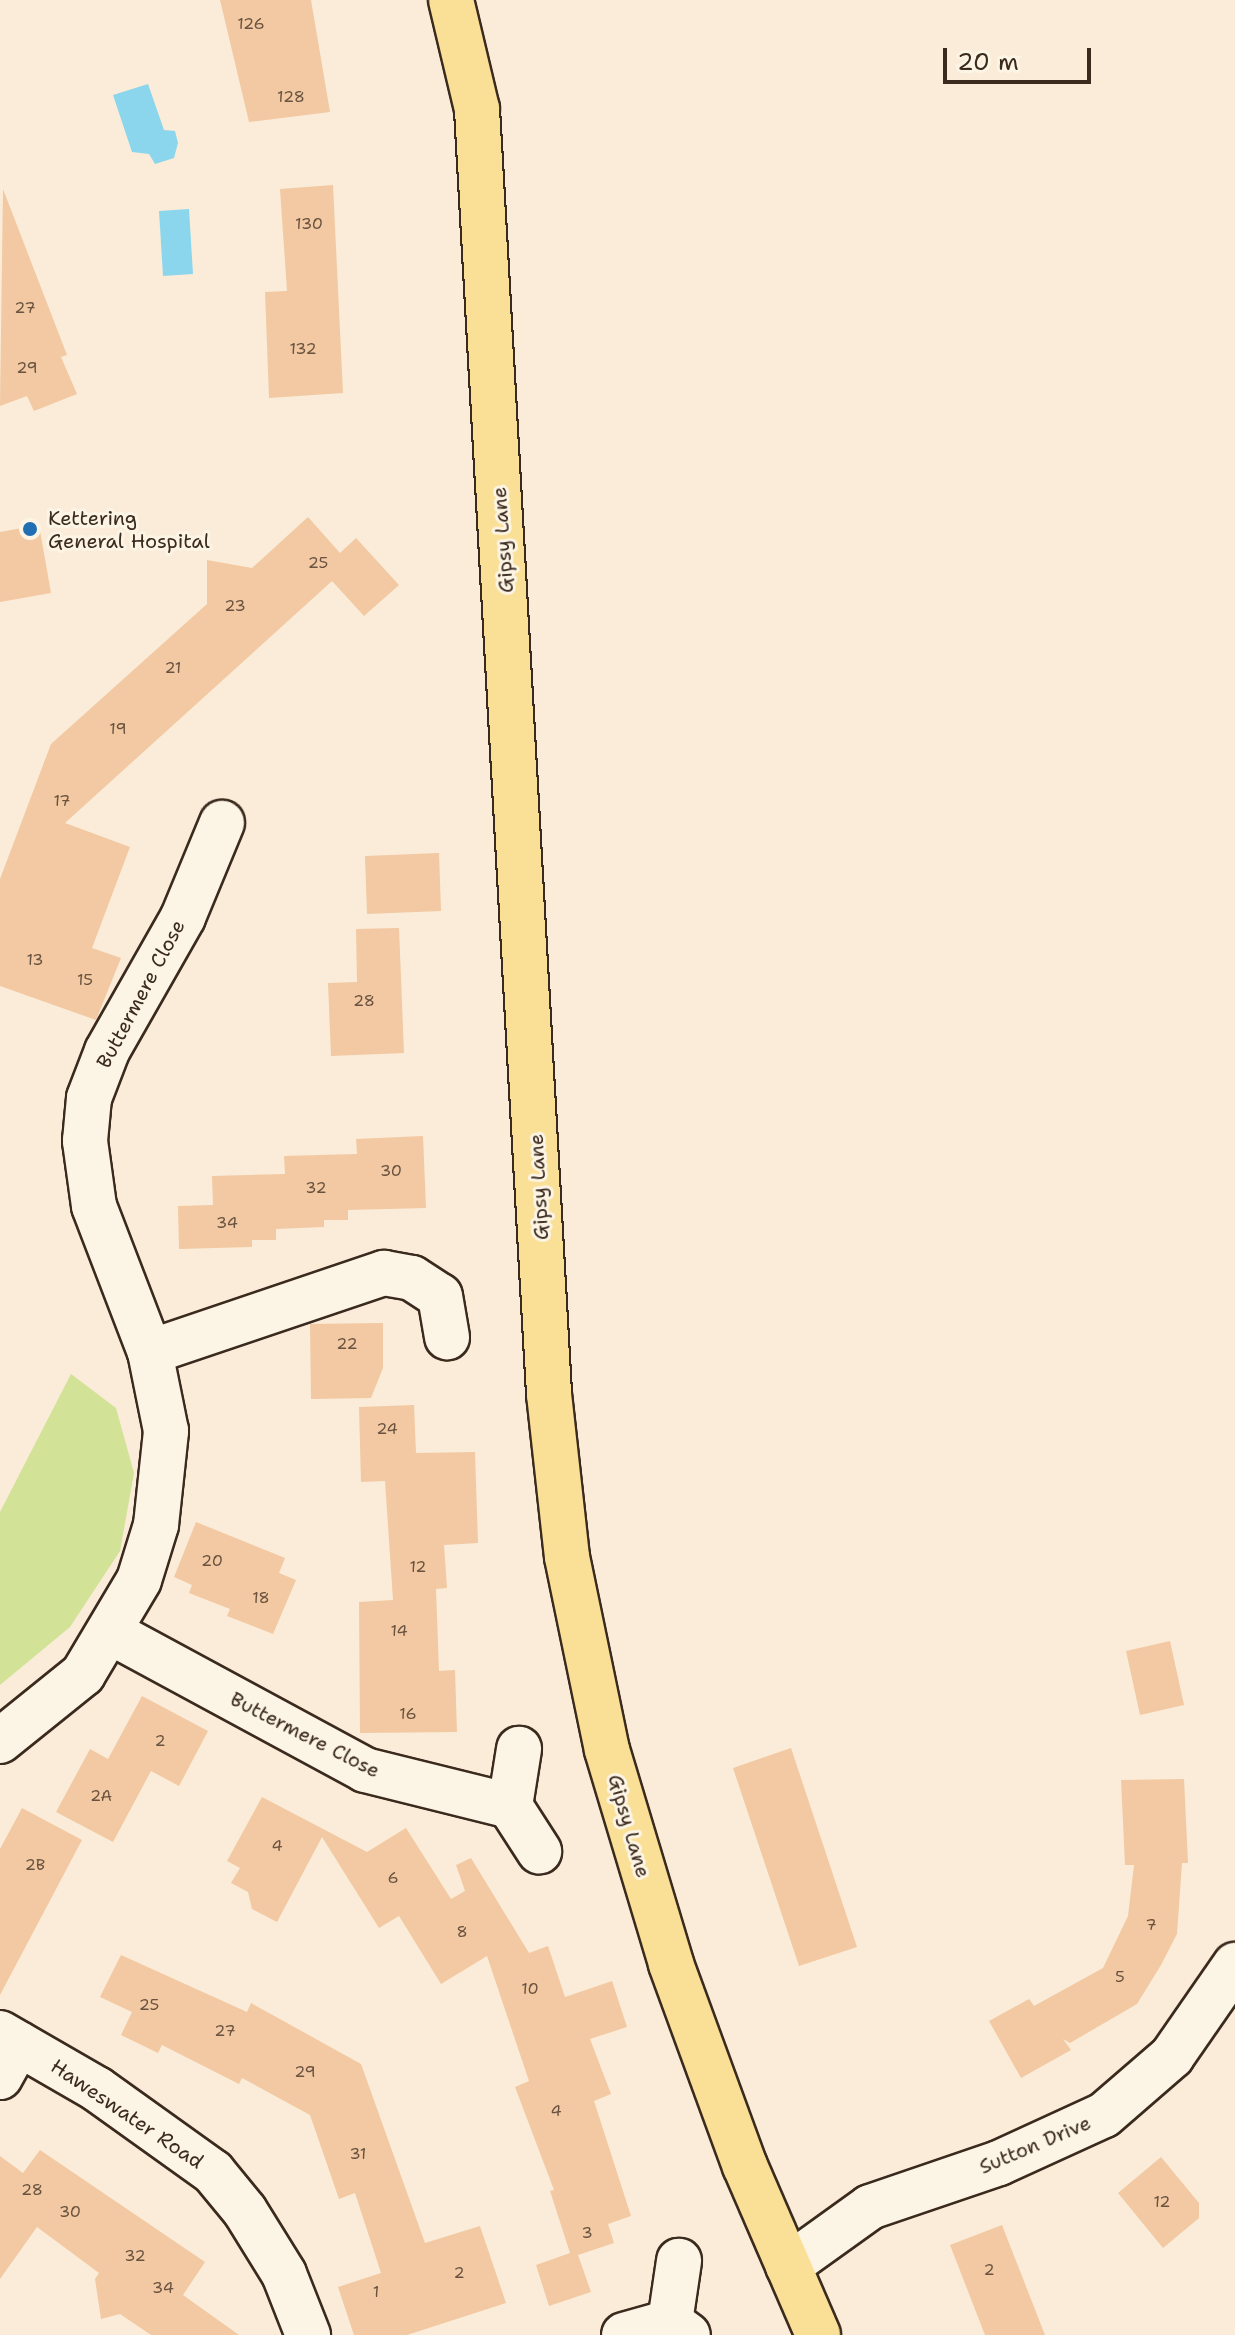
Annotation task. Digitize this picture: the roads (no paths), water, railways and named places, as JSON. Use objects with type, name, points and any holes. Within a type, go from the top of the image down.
[{"type":"main road","name":"Gipsy Lane","points":[[451,0],[477,109],[549,1394],[567,1557],[607,1750],[671,1964],[788,2266],[818,2335]]},
{"type":"street","name":"Buttermere Close","points":[[0,1741],[83,1674],[112,1633],[139,1580],[156,1525],[166,1431],[150,1352],[94,1206],[85,1141],[89,1098],[107,1051],[183,917],[222,823]]},
{"type":"street","points":[[150,1352],[384,1273],[412,1278],[440,1296],[447,1337]]},
{"type":"street","name":"Buttermere Close","points":[[112,1633],[365,1770],[510,1806]]},
{"type":"street","points":[[519,1749],[510,1806],[539,1851]]},
{"type":"street","name":"Sutton Drive","points":[[788,2266],[870,2207],[999,2163],[1104,2115],[1172,2056],[1231,1983]]},
{"type":"street","name":"Haweswater Road","points":[[6,2051],[97,2089],[213,2172],[245,2211],[284,2274],[308,2335]]},
{"type":"street","points":[[624,2335],[679,2328],[679,2261]]},
{"type":"water","points":[[148,84],[164,130],[175,131],[178,143],[174,158],[155,164],[149,154],[132,152],[113,95]]},
{"type":"water","points":[[189,209],[193,274],[163,276],[159,211]]},
{"type":"place","name":"Kettering General Hospital","points":[[30,529]]}]
